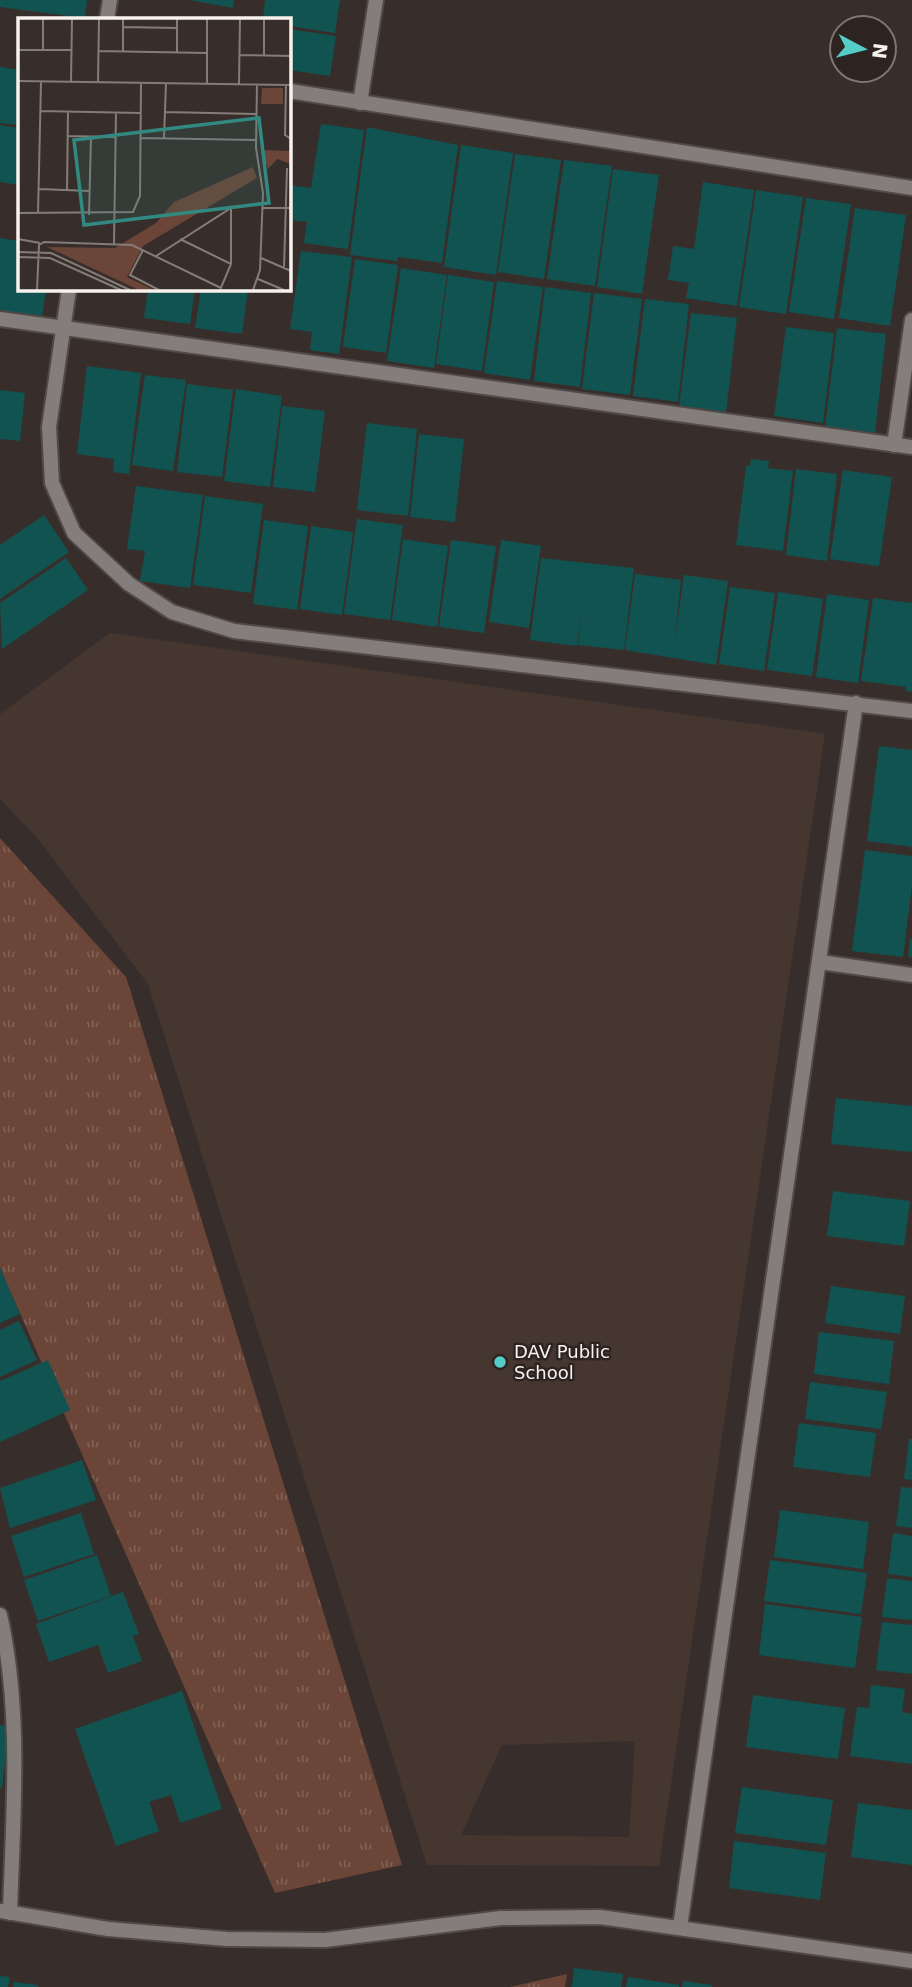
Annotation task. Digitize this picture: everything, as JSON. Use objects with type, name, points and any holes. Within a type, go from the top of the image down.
[{"type":"street","points":[[107,18],[110,0]]},
{"type":"street","points":[[360,103],[376,0]]},
{"type":"street","points":[[290,92],[912,188]]},
{"type":"street","points":[[69,290],[49,427],[51,483],[74,533],[129,583],[172,611],[234,631],[912,711]]},
{"type":"street","points":[[0,319],[912,447]]},
{"type":"street","points":[[894,444],[912,320]]},
{"type":"street","points":[[680,1927],[856,703]]},
{"type":"street","points":[[820,962],[912,975]]},
{"type":"street","points":[[0,1615],[8,1652],[15,1762],[5,1912],[108,1929],[227,1939],[326,1940],[501,1918],[600,1917],[912,1961]]},
{"type":"shaded area","name":"DAV Public School","points":[[110,633],[825,734],[659,1866],[427,1865],[148,984],[38,839],[0,799],[0,714]],"holes":[[[635,1741],[629,1837],[461,1835],[502,1745]]]},
{"type":"green space","points":[[0,838],[126,977],[402,1865],[275,1893],[0,1268]]},
{"type":"green space","points":[[567,1974],[565,1987],[510,1987]]},
{"type":"building","points":[[0,0],[87,0],[85,18],[0,7]]},
{"type":"building","points":[[189,0],[234,0],[233,8]]},
{"type":"building","points":[[265,0],[340,0],[335,33],[290,26],[290,18],[263,18]]},
{"type":"building","points":[[290,29],[336,36],[330,76],[290,70]]},
{"type":"building","points":[[0,67],[18,70],[18,125],[0,123]]},
{"type":"building","points":[[321,124],[364,130],[348,249],[304,243],[307,222],[290,220],[290,185],[311,188]]},
{"type":"building","points":[[0,125],[18,128],[18,185],[0,182]]},
{"type":"building","points":[[367,127],[458,145],[442,263],[398,257],[398,261],[350,255]]},
{"type":"building","points":[[461,145],[513,153],[496,275],[444,267]]},
{"type":"building","points":[[515,154],[561,160],[544,279],[498,272]]},
{"type":"building","points":[[564,160],[612,166],[595,286],[547,279]]},
{"type":"building","points":[[613,169],[659,175],[642,294],[597,287]]},
{"type":"building","points":[[703,182],[754,190],[737,306],[686,298],[689,283],[668,280],[673,246],[694,249]]},
{"type":"building","points":[[756,190],[803,197],[786,314],[739,307]]},
{"type":"building","points":[[806,198],[851,204],[834,319],[789,312]]},
{"type":"building","points":[[855,208],[906,215],[890,326],[839,318]]},
{"type":"building","points":[[0,238],[18,241],[18,290],[46,290],[42,318],[0,313]]},
{"type":"building","points":[[301,251],[352,257],[339,354],[310,350],[312,332],[290,329]]},
{"type":"building","points":[[355,259],[398,265],[386,353],[343,347]]},
{"type":"building","points":[[401,268],[447,275],[434,368],[387,361]]},
{"type":"building","points":[[448,275],[494,282],[482,371],[436,364]]},
{"type":"building","points":[[497,281],[543,287],[530,380],[484,373]]},
{"type":"building","points":[[545,287],[591,293],[580,387],[534,381]]},
{"type":"building","points":[[148,290],[195,290],[190,324],[144,318]]},
{"type":"building","points":[[201,290],[248,290],[242,334],[195,328]]},
{"type":"building","points":[[594,293],[642,299],[630,395],[582,389]]},
{"type":"building","points":[[645,299],[689,304],[678,402],[633,396]]},
{"type":"building","points":[[691,313],[737,318],[726,412],[679,406]]},
{"type":"building","points":[[786,327],[834,333],[823,423],[774,416]]},
{"type":"building","points":[[837,328],[886,334],[875,433],[825,427]]},
{"type":"building","points":[[87,366],[141,373],[129,474],[113,472],[114,459],[77,454]]},
{"type":"building","points":[[145,375],[186,380],[173,471],[132,465]]},
{"type":"building","points":[[187,384],[233,390],[222,477],[177,472]]},
{"type":"building","points":[[236,389],[282,396],[270,487],[224,481]]},
{"type":"building","points":[[0,390],[25,393],[20,441],[0,439]]},
{"type":"building","points":[[282,406],[325,411],[315,492],[273,487]]},
{"type":"building","points":[[367,423],[417,429],[408,516],[357,510]]},
{"type":"building","points":[[419,434],[464,439],[455,522],[410,517]]},
{"type":"building","points":[[751,459],[769,461],[768,468],[793,471],[783,551],[736,545],[746,466],[750,466]]},
{"type":"building","points":[[796,469],[837,474],[827,561],[786,555]]},
{"type":"building","points":[[843,470],[892,477],[879,566],[830,559]]},
{"type":"building","points":[[136,486],[203,495],[190,588],[140,581],[145,551],[127,549]]},
{"type":"building","points":[[205,496],[263,504],[251,593],[193,585]]},
{"type":"building","points":[[44,515],[69,552],[0,599],[0,545]]},
{"type":"building","points":[[357,519],[403,525],[390,620],[344,614]]},
{"type":"building","points":[[264,520],[308,526],[297,610],[253,604]]},
{"type":"building","points":[[311,526],[353,532],[342,615],[300,609]]},
{"type":"building","points":[[403,539],[448,546],[437,627],[392,620]]},
{"type":"building","points":[[451,540],[496,546],[484,633],[439,627]]},
{"type":"building","points":[[501,540],[541,546],[529,628],[489,622]]},
{"type":"building","points":[[66,558],[88,590],[2,649],[0,603]]},
{"type":"building","points":[[541,558],[634,568],[624,650],[578,645],[582,610],[577,646],[530,640]]},
{"type":"building","points":[[635,574],[681,580],[675,640],[684,575],[728,581],[716,665],[625,650]]},
{"type":"building","points":[[730,587],[775,593],[764,671],[719,664]]},
{"type":"building","points":[[778,592],[823,599],[812,676],[767,670]]},
{"type":"building","points":[[827,594],[869,600],[858,683],[816,677]]},
{"type":"building","points":[[873,598],[912,603],[912,692],[906,691],[906,687],[861,681]]},
{"type":"building","points":[[879,746],[912,750],[912,847],[867,841]]},
{"type":"building","points":[[865,850],[912,856],[912,886],[903,957],[852,951]]},
{"type":"building","points":[[910,939],[912,957],[908,957]]},
{"type":"building","points":[[836,1098],[912,1106],[912,1152],[831,1144]]},
{"type":"building","points":[[833,1191],[910,1201],[904,1246],[827,1236]]},
{"type":"building","points":[[0,1268],[20,1314],[0,1323]]},
{"type":"building","points":[[831,1286],[905,1296],[900,1334],[825,1323]]},
{"type":"building","points":[[19,1321],[37,1360],[0,1377],[0,1330]]},
{"type":"building","points":[[819,1332],[894,1341],[889,1384],[814,1374]]},
{"type":"building","points":[[48,1360],[70,1410],[0,1442],[0,1381]]},
{"type":"building","points":[[810,1382],[887,1392],[881,1429],[805,1419]]},
{"type":"building","points":[[799,1423],[876,1433],[870,1477],[793,1467]]},
{"type":"building","points":[[909,1439],[912,1439],[912,1480],[904,1479]]},
{"type":"building","points":[[82,1460],[96,1500],[10,1528],[0,1488]]},
{"type":"building","points":[[901,1487],[912,1488],[912,1528],[896,1526]]},
{"type":"building","points":[[780,1510],[869,1522],[863,1569],[774,1557]]},
{"type":"building","points":[[81,1513],[94,1554],[24,1577],[11,1536]]},
{"type":"building","points":[[893,1533],[912,1536],[912,1577],[888,1574]]},
{"type":"building","points":[[97,1555],[111,1596],[38,1621],[24,1580]]},
{"type":"building","points":[[770,1560],[867,1573],[861,1614],[764,1601]]},
{"type":"building","points":[[887,1578],[912,1581],[912,1620],[882,1617]]},
{"type":"building","points":[[123,1592],[139,1634],[133,1636],[142,1661],[108,1673],[98,1645],[49,1662],[36,1624]]},
{"type":"building","points":[[765,1604],[862,1617],[855,1668],[759,1655]]},
{"type":"building","points":[[882,1622],[912,1625],[912,1674],[876,1670]]},
{"type":"building","points":[[871,1685],[905,1689],[902,1712],[912,1714],[912,1764],[850,1756],[857,1707],[869,1708]]},
{"type":"building","points":[[182,1691],[222,1809],[180,1823],[171,1795],[149,1802],[159,1831],[116,1846],[75,1729]]},
{"type":"building","points":[[753,1695],[845,1708],[838,1759],[746,1747]]},
{"type":"building","points":[[0,1725],[9,1726],[2,1788],[0,1788]]},
{"type":"building","points":[[742,1787],[833,1800],[826,1845],[735,1833]]},
{"type":"building","points":[[858,1803],[912,1810],[912,1865],[851,1857]]},
{"type":"building","points":[[734,1841],[826,1853],[820,1900],[729,1888]]},
{"type":"building","points":[[574,1968],[623,1974],[621,1987],[572,1987]]},
{"type":"building","points":[[0,1976],[10,1977],[8,1987],[0,1987]]},
{"type":"building","points":[[628,1977],[679,1985],[679,1987],[626,1987]]},
{"type":"building","points":[[683,1981],[712,1985],[712,1987],[682,1987]]},
{"type":"building","points":[[14,1982],[38,1985],[38,1987],[13,1987]]},
{"type":"place","name":"DAV Public School","points":[[500,1362]]}]
